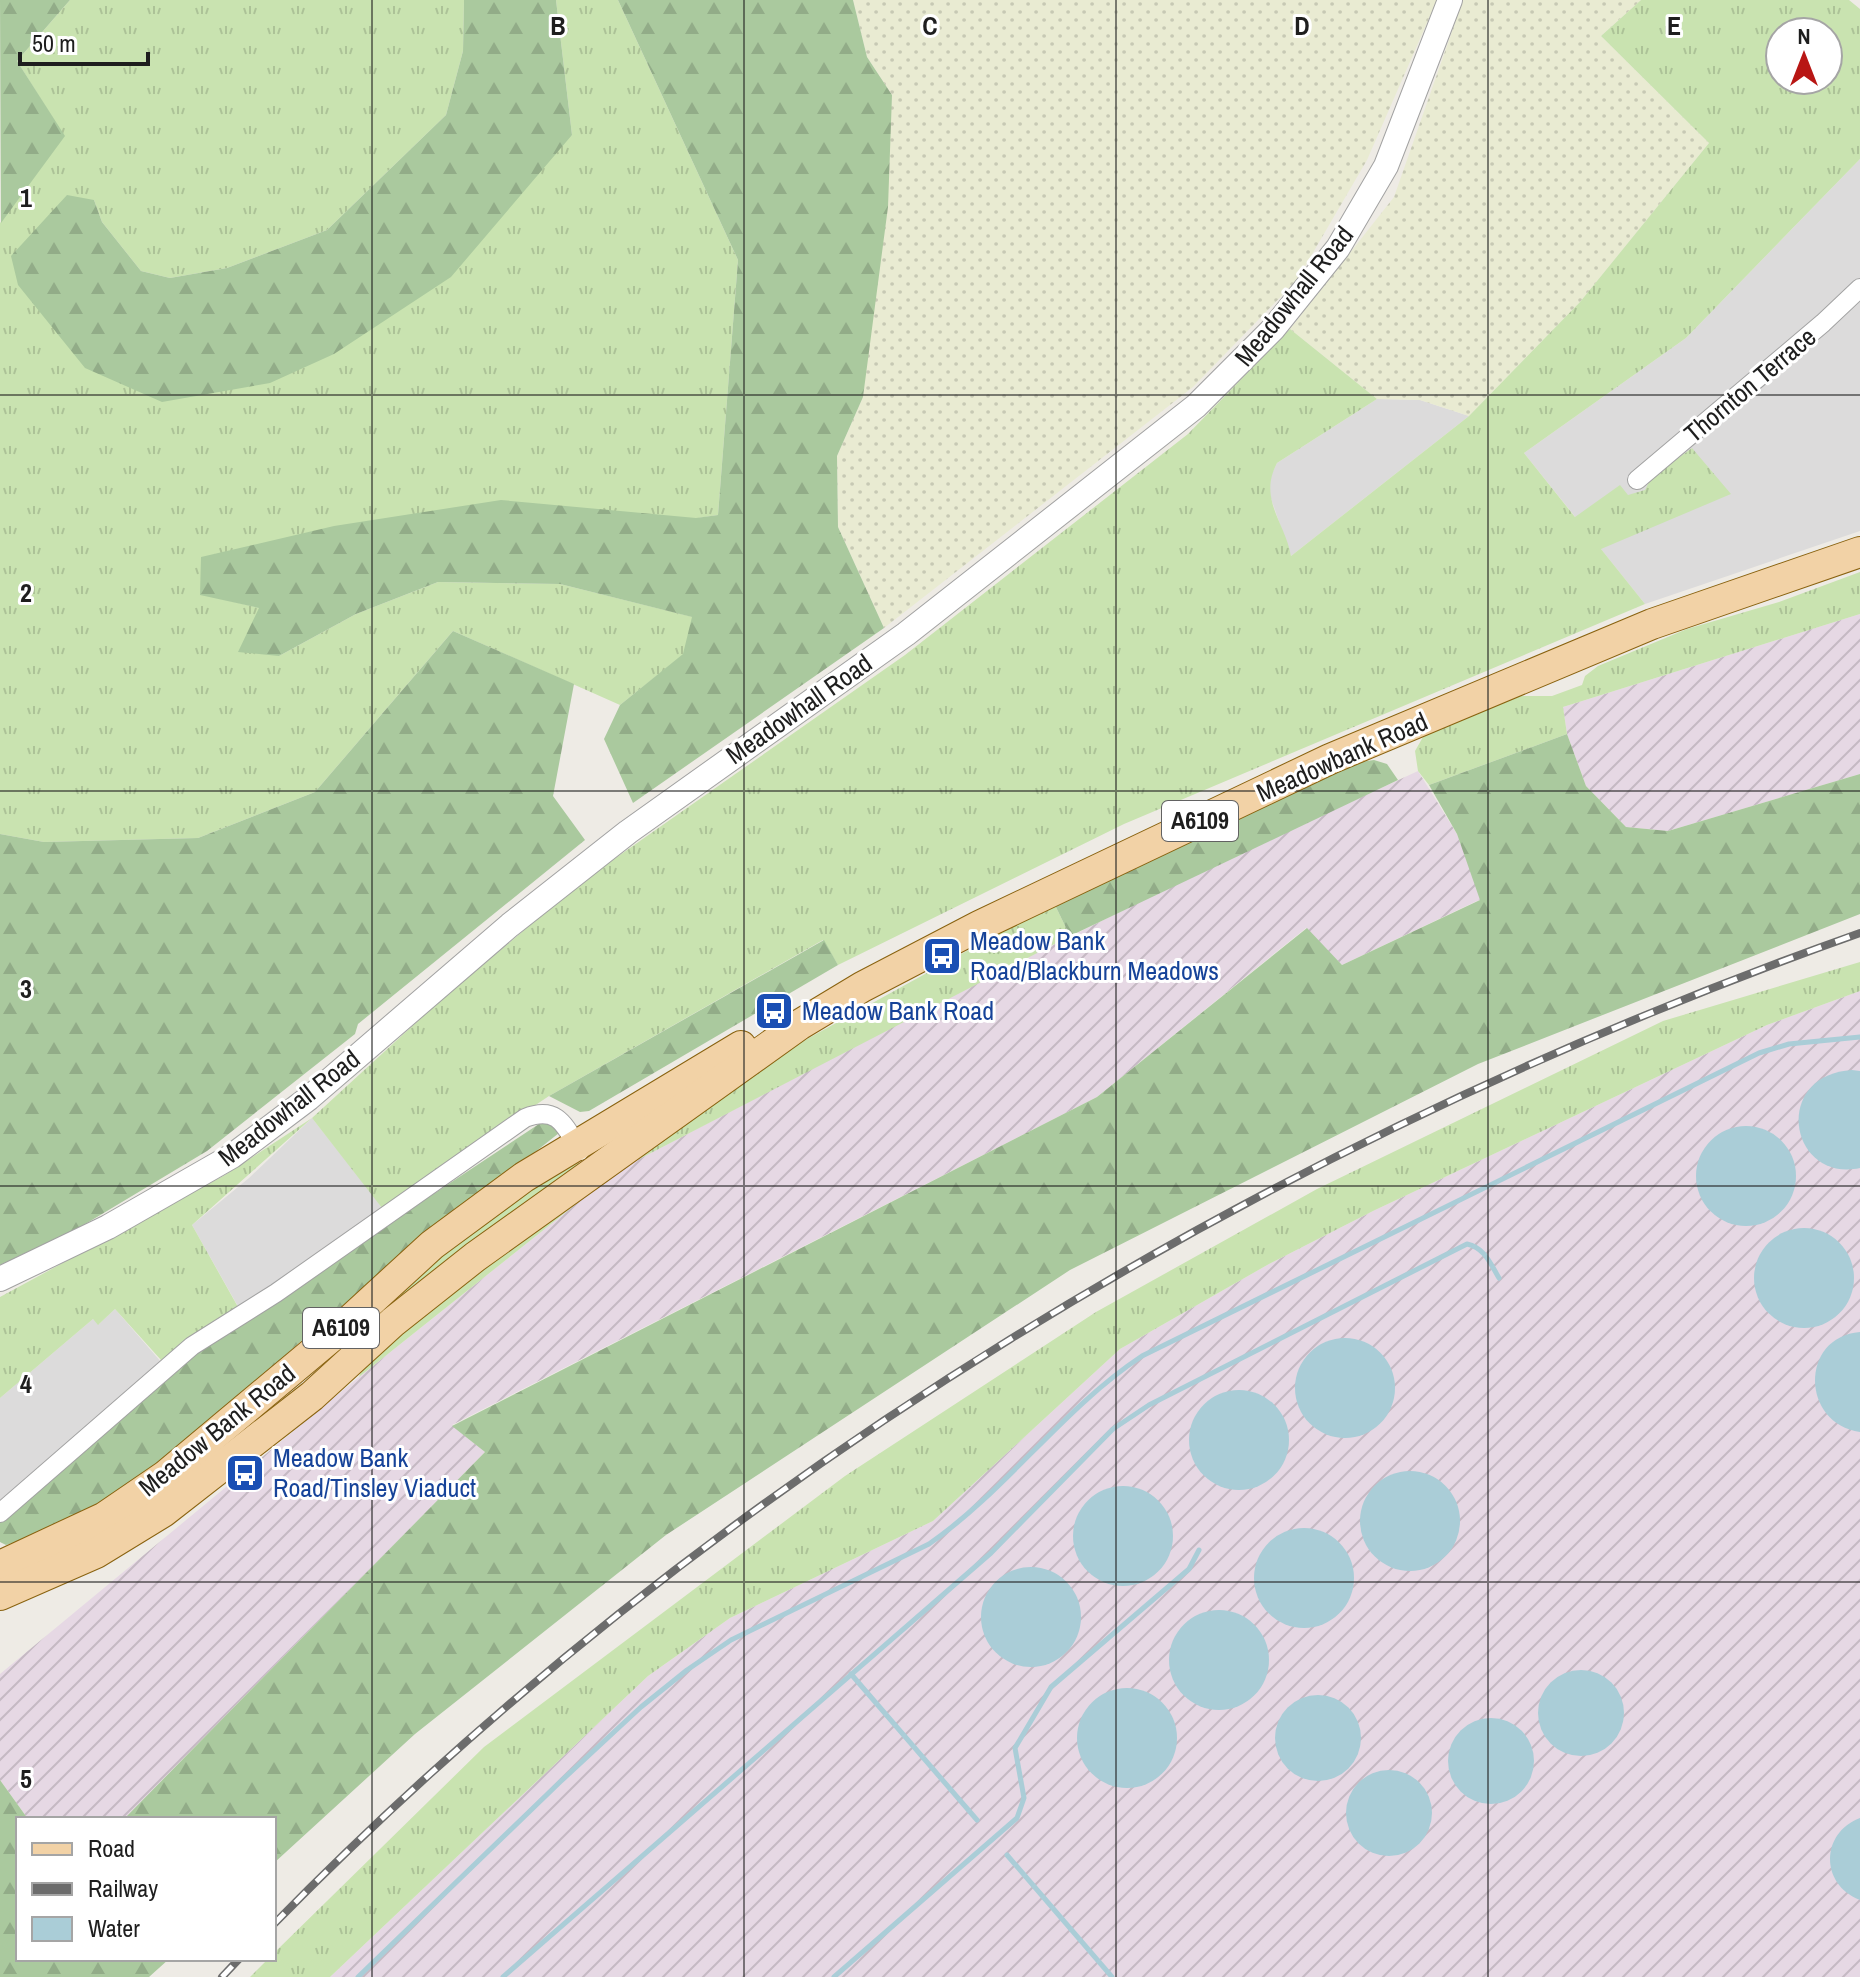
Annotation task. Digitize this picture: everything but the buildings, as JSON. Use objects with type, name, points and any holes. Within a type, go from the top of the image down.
[{"type":"main road","name":"Meadowbank Road","points":[[799,1025],[862,987],[979,926],[1330,759],[1652,624],[1860,552]]},
{"type":"main road","name":"Meadow Bank Road","points":[[0,1566],[105,1517],[165,1476],[290,1372],[432,1245],[575,1144],[735,1048],[799,1025]]},
{"type":"main road","name":"Meadow Bank Road","points":[[0,1595],[96,1553],[163,1512],[312,1396],[393,1322],[475,1257],[594,1175],[799,1025]]},
{"type":"main road","points":[[290,1372],[312,1396]]},
{"type":"street","name":"Meadowhall Road","points":[[0,1279],[108,1227],[232,1156],[309,1098],[461,965],[628,832],[906,634],[1196,406],[1273,329],[1354,222],[1391,155],[1450,0]]},
{"type":"street","name":"Thornton Terrace","points":[[1637,480],[1860,288]]},
{"type":"street","points":[[0,1513],[192,1346],[276,1293],[525,1118],[551,1113],[594,1175]]},
{"type":"shaded area","points":[[1860,159],[1860,531],[1645,604],[1524,453],[1686,338]]},
{"type":"shaded area","points":[[1377,399],[1420,400],[1469,416],[1291,556],[1269,493],[1271,475],[1277,463]]},
{"type":"shaded area","points":[[1860,614],[1860,774],[1668,831],[1626,827],[1586,786],[1567,734],[1563,707]]},
{"type":"shaded area","points":[[1418,771],[1457,834],[1481,899],[1342,965],[1306,928],[1097,1097],[452,1425],[485,1452],[126,1817],[27,1817],[0,1780],[0,1674],[359,1377],[620,1169],[992,975],[1221,862]]},
{"type":"shaded area","points":[[1860,991],[1860,1977],[330,1977],[648,1676],[730,1618],[933,1521],[1120,1349],[1269,1264],[1373,1211],[1767,1025]]},
{"type":"shaded area","points":[[312,1118],[377,1200],[390,1223],[244,1317],[192,1225],[249,1178]]},
{"type":"shaded area","points":[[115,1309],[168,1370],[0,1519],[0,1398],[93,1319],[99,1324]]},
{"type":"green space","points":[[0,0],[70,0],[17,61],[65,136],[1,223]]},
{"type":"green space","points":[[70,0],[464,0],[463,51],[446,115],[327,230],[227,268],[170,278],[141,271],[102,222],[94,200],[85,368],[572,135],[556,0],[618,0],[738,260],[718,515],[200,594],[260,608],[279,656],[356,614],[438,582],[560,584],[693,617],[684,654],[620,705],[453,631],[315,792],[198,838],[44,842],[0,834],[0,223],[64,136],[17,61]]},
{"type":"green space","points":[[464,0],[556,0],[572,135],[451,277],[334,354],[270,383],[162,402],[85,368],[18,285],[11,256],[67,195],[94,200],[102,222],[141,271],[170,278],[227,268],[327,230],[446,115],[463,51]]},
{"type":"green space","points":[[618,0],[853,0],[867,57],[892,95],[888,207],[863,397],[837,456],[838,527],[884,628],[633,803],[604,739],[620,705],[683,654],[692,617],[560,584],[438,582],[356,614],[279,656],[238,652],[259,608],[200,595],[201,557],[334,526],[501,500],[696,518],[718,515],[738,260]]},
{"type":"green space","points":[[853,0],[1437,0],[1367,160],[1297,280],[1193,387],[884,628],[838,527],[837,456],[863,397],[892,95],[867,57]]},
{"type":"green space","points":[[1463,0],[1641,0],[1601,36],[1709,143],[1580,302],[1469,416],[1420,400],[1377,399],[1290,329],[1394,197]]},
{"type":"green space","points":[[1641,0],[1849,0],[1860,9],[1860,159],[1686,338],[1524,453],[1575,517],[1620,485],[1628,495],[1645,490],[1651,478],[1692,448],[1731,494],[1601,549],[1645,604],[1124,824],[838,965],[823,940],[549,1096],[382,1208],[312,1118],[433,1007],[580,883],[905,655],[1188,434],[1290,329],[1377,399],[1277,463],[1270,488],[1271,499],[1291,556],[1469,416],[1580,302],[1709,143],[1601,36]]},
{"type":"green space","points":[[1860,572],[1860,614],[1563,707],[1567,734],[1429,785],[1418,771],[1415,751],[1423,737],[1506,696],[1552,696],[1582,685],[1585,676],[1598,666],[1687,629],[1779,602]]},
{"type":"green space","points":[[453,631],[574,684],[553,796],[585,840],[358,1024],[355,1034],[207,1151],[77,1229],[0,1265],[0,834],[44,842],[198,838],[315,792]]},
{"type":"green space","points":[[1567,734],[1586,786],[1626,827],[1668,831],[1860,774],[1860,914],[1478,1064],[1070,1270],[666,1535],[415,1734],[276,1861],[276,1817],[126,1817],[485,1452],[452,1426],[1097,1097],[1307,928],[1342,965],[1480,900],[1457,834],[1429,785]]},
{"type":"green space","points":[[1374,760],[1387,764],[1398,780],[1070,936],[1054,903],[1360,762]]},
{"type":"green space","points":[[1054,903],[1070,936],[620,1169],[359,1377],[363,1365],[481,1264],[778,1055]]},
{"type":"green space","points":[[824,940],[838,965],[589,1111],[580,1112],[549,1096]]},
{"type":"green space","points":[[1860,962],[1860,991],[1767,1025],[1373,1211],[1269,1264],[1120,1349],[933,1521],[730,1618],[648,1676],[330,1977],[250,1977],[266,1961],[276,1961],[276,1951],[484,1747],[845,1476],[1096,1312],[1317,1189],[1663,1021]]},
{"type":"green space","points":[[312,1118],[192,1225],[238,1307],[161,1360],[115,1309],[98,1325],[93,1319],[0,1398],[0,1297],[225,1175]]},
{"type":"green space","points":[[545,1120],[559,1133],[322,1323],[175,1452],[95,1507],[52,1529],[6,1545],[0,1542],[0,1519],[168,1370]]},
{"type":"green space","points":[[578,1162],[580,1169],[329,1366],[320,1358],[475,1226],[542,1181]]},
{"type":"green space","points":[[0,1780],[27,1817],[16,1817],[16,1961],[167,1961],[149,1977],[0,1977]]},
{"type":"water","points":[[1860,1071],[1860,1168],[1836,1168],[1817,1160],[1805,1145],[1799,1126],[1800,1107],[1809,1090],[1826,1076]]},
{"type":"water","points":[[1746,1126],[1774,1134],[1788,1148],[1796,1176],[1788,1204],[1774,1218],[1746,1226],[1718,1218],[1704,1204],[1696,1176],[1704,1148],[1718,1134]]},
{"type":"water","points":[[1804,1228],[1832,1236],[1846,1250],[1854,1278],[1846,1306],[1832,1320],[1804,1328],[1776,1320],[1762,1306],[1754,1278],[1762,1250],[1776,1236]]},
{"type":"water","points":[[1860,1332],[1860,1432],[1841,1426],[1827,1414],[1818,1398],[1815,1381],[1818,1364],[1826,1349],[1840,1337]]},
{"type":"water","points":[[1345,1338],[1373,1346],[1387,1360],[1395,1388],[1387,1416],[1373,1430],[1345,1438],[1317,1430],[1303,1416],[1295,1388],[1303,1360],[1317,1346]]},
{"type":"water","points":[[1239,1390],[1267,1398],[1281,1412],[1289,1440],[1281,1468],[1267,1482],[1239,1490],[1211,1482],[1197,1468],[1189,1440],[1197,1412],[1211,1398]]},
{"type":"water","points":[[1410,1471],[1438,1479],[1452,1493],[1460,1521],[1452,1549],[1438,1563],[1410,1571],[1382,1563],[1368,1549],[1360,1521],[1368,1493],[1382,1479]]},
{"type":"water","points":[[1123,1486],[1151,1494],[1165,1508],[1173,1536],[1165,1564],[1151,1578],[1123,1586],[1095,1578],[1081,1564],[1073,1536],[1081,1508],[1095,1494]]},
{"type":"water","points":[[1304,1528],[1332,1536],[1346,1550],[1354,1578],[1346,1606],[1332,1620],[1304,1628],[1276,1620],[1262,1606],[1254,1578],[1262,1550],[1276,1536]]},
{"type":"water","points":[[1031,1567],[1059,1575],[1073,1589],[1081,1617],[1073,1645],[1059,1659],[1031,1667],[1003,1659],[989,1645],[981,1617],[989,1589],[1003,1575]]},
{"type":"water","points":[[1219,1610],[1247,1618],[1261,1632],[1269,1660],[1261,1688],[1247,1702],[1219,1710],[1191,1702],[1177,1688],[1169,1660],[1177,1632],[1191,1618]]},
{"type":"water","points":[[1581,1670],[1597,1674],[1611,1683],[1620,1697],[1624,1713],[1620,1729],[1611,1743],[1597,1752],[1581,1756],[1565,1752],[1551,1743],[1542,1729],[1538,1713],[1542,1697],[1551,1683],[1565,1674]]},
{"type":"water","points":[[1127,1688],[1146,1692],[1162,1703],[1173,1719],[1177,1738],[1173,1757],[1162,1773],[1146,1784],[1127,1788],[1108,1784],[1092,1773],[1081,1757],[1077,1738],[1081,1719],[1092,1703],[1108,1692]]},
{"type":"water","points":[[1318,1695],[1334,1699],[1348,1708],[1357,1722],[1361,1738],[1357,1754],[1348,1768],[1334,1777],[1318,1781],[1302,1777],[1288,1768],[1279,1754],[1275,1738],[1279,1722],[1288,1708],[1302,1699]]},
{"type":"water","points":[[1491,1718],[1507,1722],[1521,1731],[1530,1745],[1534,1761],[1530,1777],[1521,1791],[1507,1800],[1491,1804],[1475,1800],[1461,1791],[1452,1777],[1448,1761],[1452,1745],[1461,1731],[1475,1722]]},
{"type":"water","points":[[1389,1770],[1405,1774],[1419,1783],[1428,1797],[1432,1813],[1428,1829],[1419,1843],[1405,1852],[1389,1856],[1373,1852],[1359,1843],[1350,1829],[1346,1813],[1350,1797],[1359,1783],[1373,1774]]},
{"type":"water","points":[[1860,1818],[1860,1900],[1847,1893],[1838,1883],[1830,1859],[1838,1835],[1847,1825]]},
{"type":"waterway","points":[[358,1977],[560,1782],[641,1707],[687,1670],[731,1640],[929,1544],[984,1499],[1086,1400],[1142,1356],[1759,1053],[1789,1044],[1860,1037]]},
{"type":"waterway","points":[[503,1977],[991,1553],[1113,1429],[1149,1405],[1467,1244],[1483,1253],[1499,1278]]},
{"type":"waterway","points":[[834,1977],[1017,1818],[1024,1798],[1015,1748],[1051,1687],[1189,1569],[1199,1550]]},
{"type":"waterway","points":[[851,1674],[977,1820]]},
{"type":"waterway","points":[[1007,1855],[1112,1977]]},
{"type":"railway","points":[[276,1922],[444,1762],[624,1610],[813,1469],[1011,1339],[1215,1220],[1426,1113],[1641,1017],[1860,933]]},
{"type":"railway","points":[[222,1977],[237,1961]]},
{"type":"place","name":"Meadow Bank Road/Blackburn Meadows","points":[[942,956]]},
{"type":"place","name":"Meadow Bank Road","points":[[774,1011]]},
{"type":"place","name":"Meadow Bank Road/Tinsley Viaduct","points":[[245,1473]]}]
